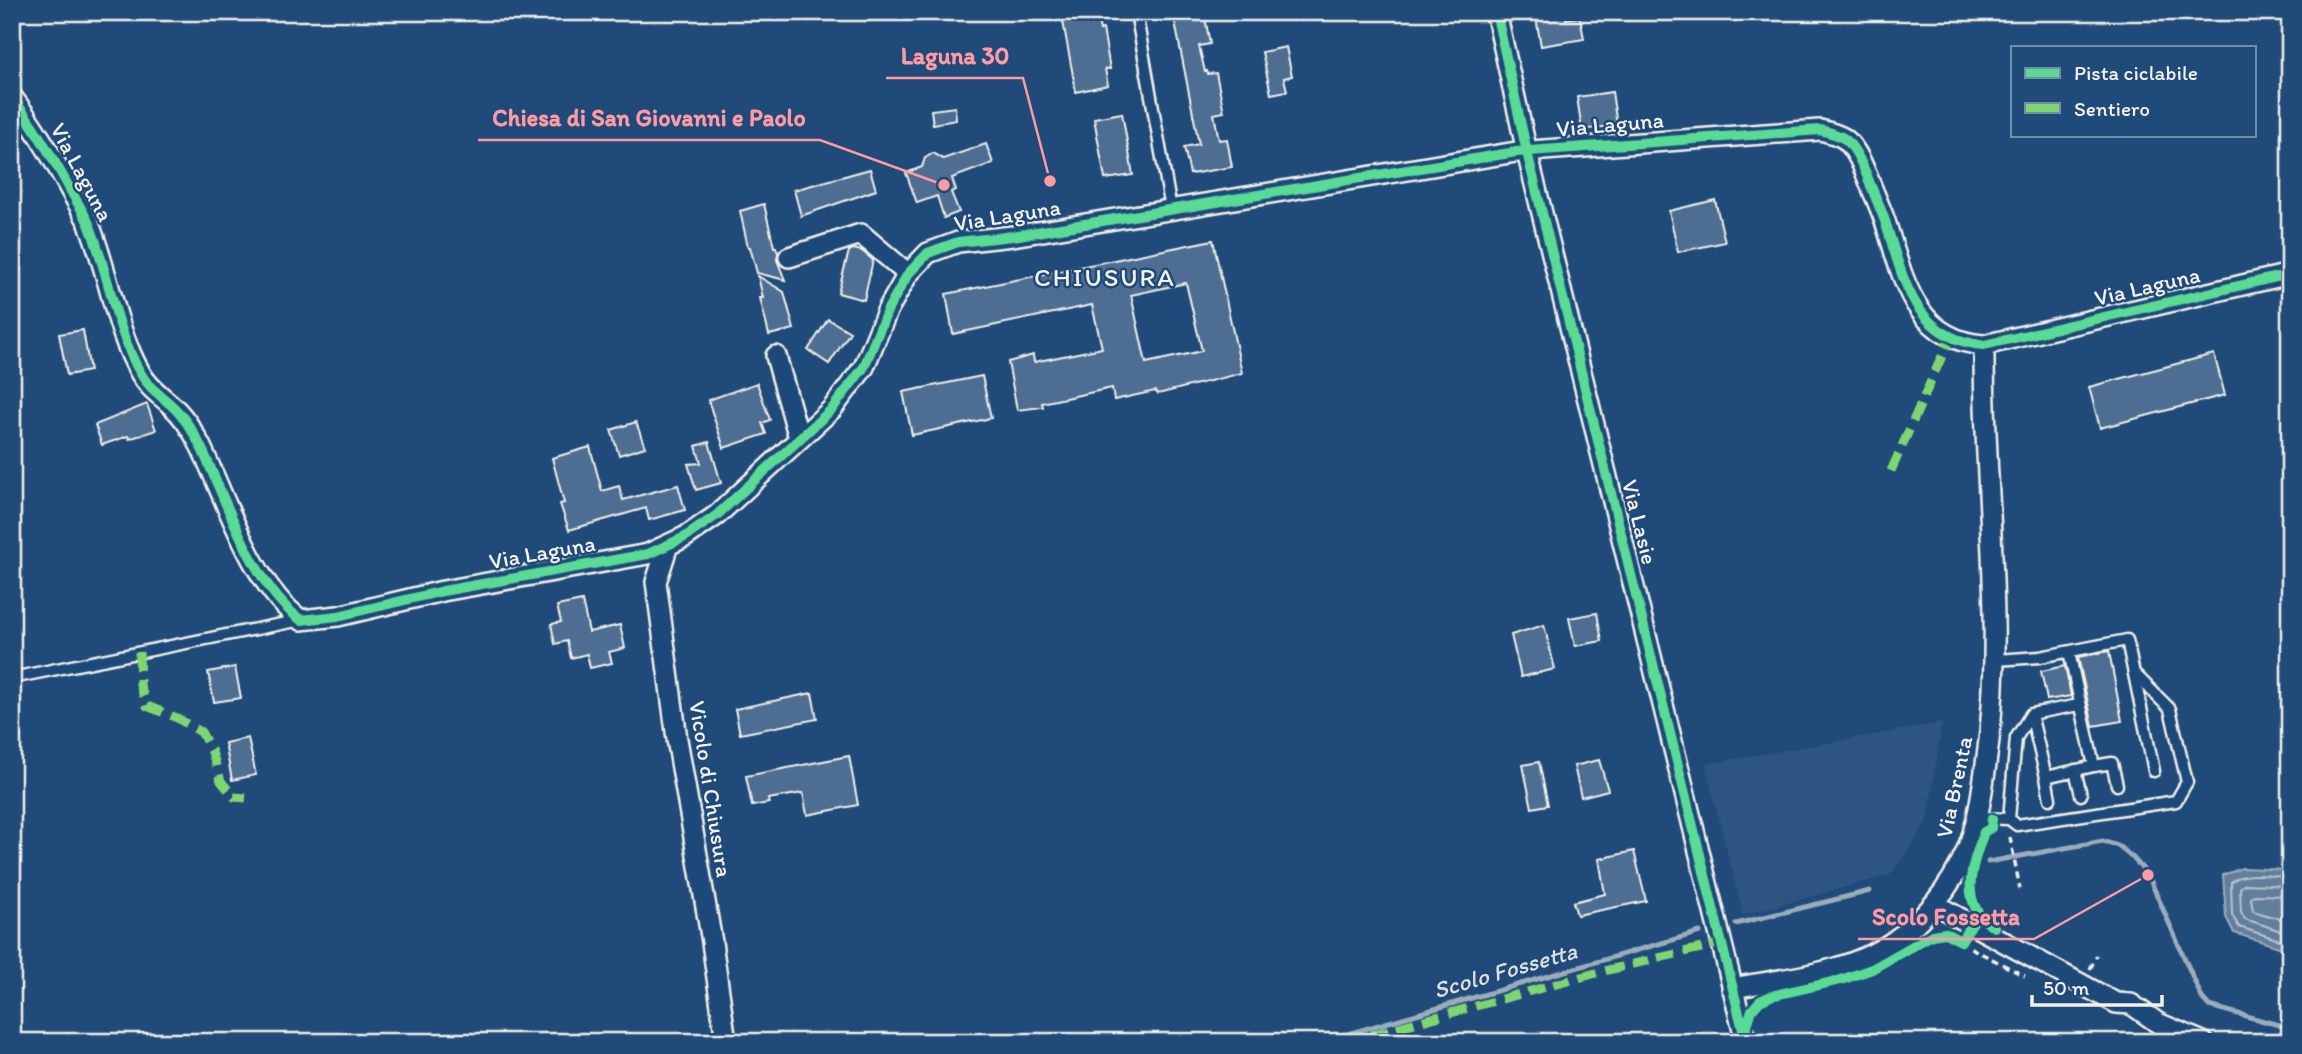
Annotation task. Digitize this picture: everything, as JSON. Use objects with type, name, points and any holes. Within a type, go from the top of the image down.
[{"type":"street","name":"Via Lasie","points":[[1496,12],[1527,152],[1746,1042]]},
{"type":"street","name":"Via Laguna","points":[[12,97],[36,128],[88,223],[131,354],[141,375],[154,392],[172,405],[186,423],[200,446],[220,494],[267,585],[286,609],[301,620],[338,616],[443,591],[648,554],[685,537],[717,515],[832,409],[864,367],[888,309],[908,274],[928,253],[958,242],[1013,236],[1516,152],[1820,130],[1847,141],[1863,166],[1884,219],[1902,278],[1919,310],[1937,329],[1950,338],[1967,344],[1983,345],[2290,274]]},
{"type":"street","points":[[789,257],[861,234],[908,274]]},
{"type":"street","name":"Via Brenta","points":[[1732,989],[1843,967],[1892,943],[1934,904],[1954,876],[1968,849],[1982,795],[1996,660],[1983,411],[1983,345]]},
{"type":"street","points":[[776,356],[799,438]]},
{"type":"street","name":"Vicolo di Chiusura","points":[[668,545],[656,582],[677,739],[712,942],[726,1042]]},
{"type":"street","points":[[1934,904],[1970,926],[2116,1003],[2131,1004],[2158,1023],[2203,1042]]},
{"type":"lane","points":[[1136,12],[1171,209]]},
{"type":"lane","points":[[12,678],[301,620]]},
{"type":"lane","points":[[1996,660],[2040,657],[2127,640],[2154,771]]},
{"type":"lane","points":[[2069,652],[2094,766]]},
{"type":"lane","points":[[1976,818],[2009,819],[2017,825],[2176,801],[2187,782],[2170,709],[2134,673]]},
{"type":"lane","points":[[2009,819],[2016,738],[2031,714],[2079,705]]},
{"type":"lane","points":[[2031,714],[2050,799]]},
{"type":"lane","points":[[2046,777],[2112,762],[2117,785]]},
{"type":"lane","points":[[2075,770],[2081,796]]},
{"type":"path","points":[[2010,846],[2020,889]]},
{"type":"path","points":[[1953,937],[1961,941],[1970,926]]},
{"type":"path","points":[[2088,973],[2097,955]]},
{"type":"shaded area","points":[[1942,723],[1928,819],[1890,875],[1743,915],[1705,764]]},
{"type":"water","points":[[2242,868],[2290,870],[2290,946],[2285,949],[2234,933],[2226,917],[2223,875]]},
{"type":"building","points":[[1096,12],[1100,30],[1103,29],[1110,69],[1105,69],[1108,85],[1076,92],[1062,16]]},
{"type":"building","points":[[1173,12],[1204,12],[1210,44],[1199,46],[1205,72],[1216,73],[1224,112],[1214,114],[1219,140],[1227,139],[1232,167],[1190,174],[1184,147],[1199,144]]},
{"type":"building","points":[[1535,12],[1565,12],[1566,19],[1580,17],[1584,39],[1541,46]]},
{"type":"building","points":[[1286,47],[1292,76],[1284,78],[1287,91],[1271,94],[1262,52]]},
{"type":"building","points":[[1612,92],[1617,125],[1582,130],[1577,97]]},
{"type":"building","points":[[955,107],[956,120],[933,124],[931,110]]},
{"type":"building","points":[[1122,113],[1133,175],[1105,179],[1094,118]]},
{"type":"building","points":[[986,144],[993,163],[952,178],[956,190],[951,192],[959,212],[944,218],[937,196],[917,203],[906,173],[922,167],[925,158],[933,153],[943,159]]},
{"type":"building","points":[[870,169],[876,190],[801,216],[794,190]]},
{"type":"building","points":[[1715,200],[1725,242],[1678,252],[1669,211]]},
{"type":"building","points":[[764,204],[774,247],[778,253],[777,260],[785,280],[757,273],[748,247],[740,211]]},
{"type":"building","points":[[1213,240],[1242,373],[1158,394],[1155,391],[1114,400],[1112,388],[1042,403],[1043,407],[1017,410],[1008,362],[1033,355],[1034,362],[1102,348],[1092,305],[953,334],[946,294]],"holes":[[[1186,283],[1202,351],[1146,363],[1131,295]]]},
{"type":"building","points":[[849,251],[862,251],[873,260],[864,300],[838,293]]},
{"type":"building","points":[[758,276],[784,292],[794,329],[769,335]]},
{"type":"building","points":[[828,319],[850,332],[829,364],[808,350]]},
{"type":"building","points":[[83,330],[90,371],[67,375],[59,334]]},
{"type":"building","points":[[2214,354],[2225,395],[2100,428],[2089,387]]},
{"type":"building","points":[[982,376],[991,418],[912,435],[903,392]]},
{"type":"building","points":[[757,383],[770,420],[762,423],[766,434],[724,448],[708,400]]},
{"type":"building","points":[[147,404],[156,430],[102,445],[95,425]]},
{"type":"building","points":[[636,422],[645,447],[619,455],[611,430]]},
{"type":"building","points":[[709,442],[721,483],[696,490],[688,464],[701,463],[696,446]]},
{"type":"building","points":[[590,447],[602,491],[619,486],[623,500],[678,485],[685,510],[649,520],[646,508],[569,530],[560,504],[564,503],[552,458]]},
{"type":"building","points":[[582,601],[589,632],[620,625],[625,648],[609,652],[612,663],[590,668],[587,654],[571,658],[567,641],[555,644],[551,624],[561,622],[557,606]]},
{"type":"building","points":[[1597,613],[1602,641],[1575,646],[1569,618]]},
{"type":"building","points":[[1544,625],[1555,669],[1521,677],[1511,635]]},
{"type":"building","points":[[2109,651],[2122,721],[2093,726],[2078,657]]},
{"type":"building","points":[[2065,666],[2071,696],[2047,700],[2041,671]]},
{"type":"building","points":[[235,667],[241,698],[214,702],[208,672]]},
{"type":"building","points":[[812,693],[817,719],[740,734],[735,709]]},
{"type":"building","points":[[248,738],[256,775],[232,780],[225,743]]},
{"type":"building","points":[[849,756],[858,805],[807,815],[803,793],[768,799],[769,803],[752,806],[746,776]]},
{"type":"building","points":[[1599,760],[1608,790],[1581,797],[1574,766]]},
{"type":"building","points":[[1539,762],[1548,805],[1532,808],[1523,765]]},
{"type":"building","points":[[1634,851],[1646,901],[1577,915],[1573,902],[1605,894],[1599,859]]},
{"type":"waterway","name":"Scolo Fossetta","points":[[1988,862],[2103,841],[2118,846],[2148,875],[2202,998],[2209,1006],[2290,1028]]},
{"type":"waterway","name":"Scolo Fossetta","points":[[1736,924],[1870,891]]},
{"type":"waterway","name":"Scolo Fossetta","points":[[1320,1042],[1700,932]]},
{"type":"marked path","points":[[1891,471],[1950,338]]},
{"type":"marked path","points":[[139,652],[140,685],[147,706],[177,718],[201,732],[212,752],[221,781],[234,797],[246,798]]},
{"type":"marked path","points":[[1345,1042],[1600,972],[1722,943]]},
{"type":"cycle path","points":[[1496,12],[1527,152],[1746,1042]]},
{"type":"cycle path","points":[[12,97],[43,143],[89,224],[125,339],[141,374],[192,430],[255,564],[268,586],[301,620],[338,616],[443,591],[648,554],[685,537],[717,515],[832,409],[864,367],[888,309],[908,274],[928,253],[958,242],[1013,236],[1516,152],[1820,130],[1842,137],[1853,148],[1881,211],[1898,263],[1915,302],[1926,318],[1941,331],[1960,340],[1984,345],[2290,274]]},
{"type":"cycle path","points":[[1992,819],[1991,828],[1984,832],[1979,845],[1972,871],[1971,896],[1982,918],[1994,927]]},
{"type":"cycle path","points":[[1744,1034],[1752,1010],[1760,1001],[1872,969],[1932,935],[1945,933],[1961,941],[1978,914]]},
{"type":"place","name":"Laguna 30","points":[[1050,181]]},
{"type":"place","name":"Chiesa di San Giovanni e Paolo","points":[[944,185]]},
{"type":"place","name":"Scolo Fossetta","points":[[2148,875]]},
{"type":"district","name":"CHIUSURA","points":[[1105,277]]}]
